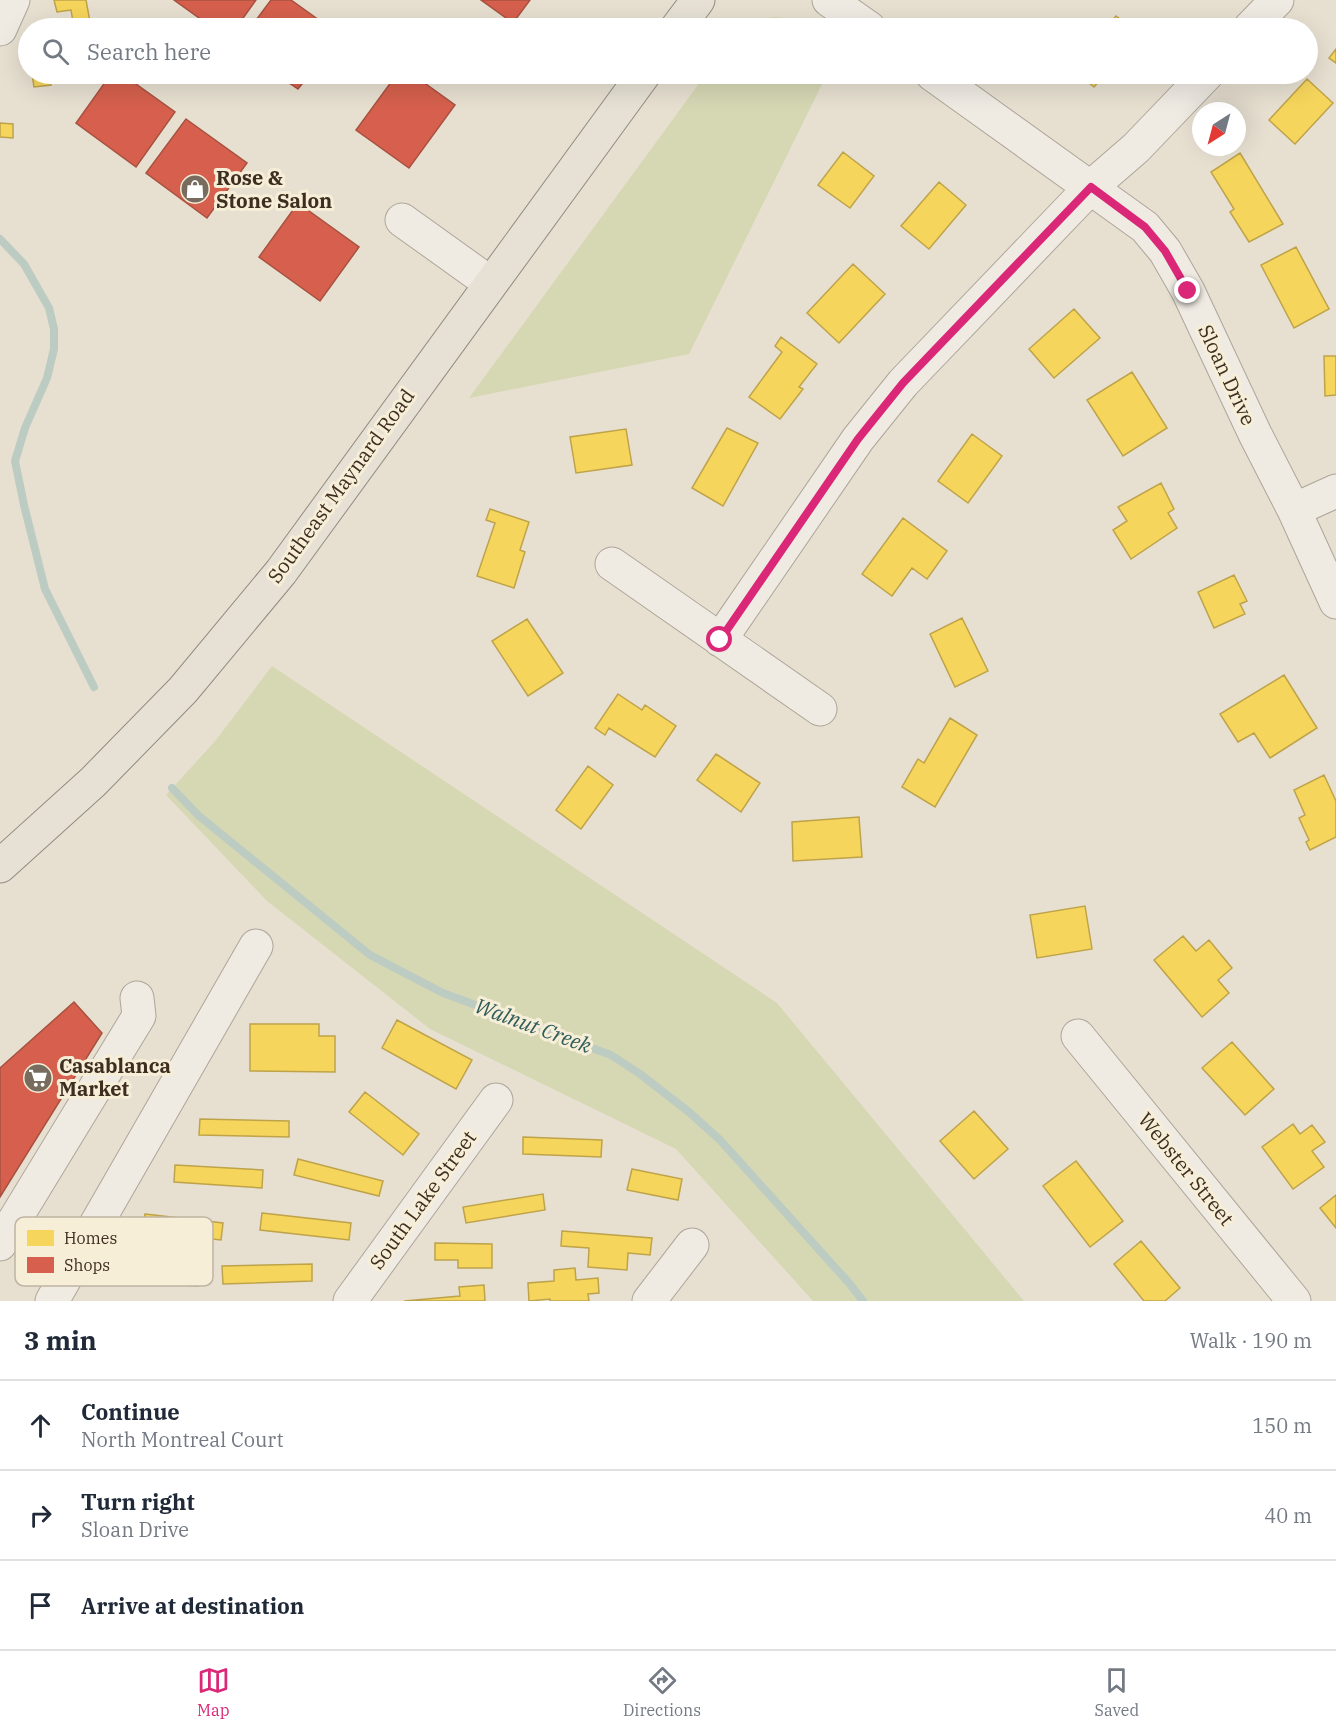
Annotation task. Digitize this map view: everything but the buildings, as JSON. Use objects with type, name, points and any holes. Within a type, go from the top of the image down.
[{"type":"main road","points":[[684,18],[698,0]]},
{"type":"main road","name":"Southeast Maynard Road","points":[[0,866],[93,782],[183,690],[280,572],[637,84]]},
{"type":"street","points":[[0,29],[14,0]]},
{"type":"street","points":[[829,0],[855,18]]},
{"type":"street","points":[[1260,18],[1278,0]]},
{"type":"street","name":"Sloan Drive","points":[[946,84],[1145,227],[1165,251],[1188,291],[1336,602]]},
{"type":"street","points":[[720,640],[858,439],[903,383],[1091,187],[1136,148],[1197,84]]},
{"type":"street","points":[[402,220],[490,284]]},
{"type":"street","points":[[1294,510],[1336,491]]},
{"type":"street","points":[[612,564],[820,709]]},
{"type":"street","points":[[100,1217],[256,946]]},
{"type":"street","points":[[16,1217],[139,1016],[137,998]]},
{"type":"street","name":"Webster Street","points":[[1078,1036],[1294,1301]]},
{"type":"street","name":"South Lake Street","points":[[350,1301],[496,1100]]},
{"type":"street","points":[[0,1244],[15,1219]]},
{"type":"street","points":[[649,1301],[692,1245]]},
{"type":"street","points":[[52,1301],[61,1286]]},
{"type":"green space","points":[[699,84],[822,84],[689,354],[469,398]]},
{"type":"green space","points":[[272,666],[777,1003],[1024,1301],[813,1301],[676,1149],[430,1029],[267,901],[166,795],[216,740]]},
{"type":"waterway","name":"Walnut Creek","points":[[0,239],[24,264],[49,308],[54,329],[54,349],[47,378],[25,428],[15,461],[45,589],[94,687]]},
{"type":"waterway","name":"Walnut Creek","points":[[172,788],[199,816],[370,955],[443,993],[611,1055],[640,1074],[689,1112],[720,1140],[863,1301]]},
{"type":"place","name":"Rose & Stone Salon","points":[[195,189]]},
{"type":"place","name":"Casablanca Market","points":[[38,1078]]},
{"type":"route","points":[[720,640],[858,439],[903,383],[1091,187],[1145,227],[1165,251],[1188,291]]}]
